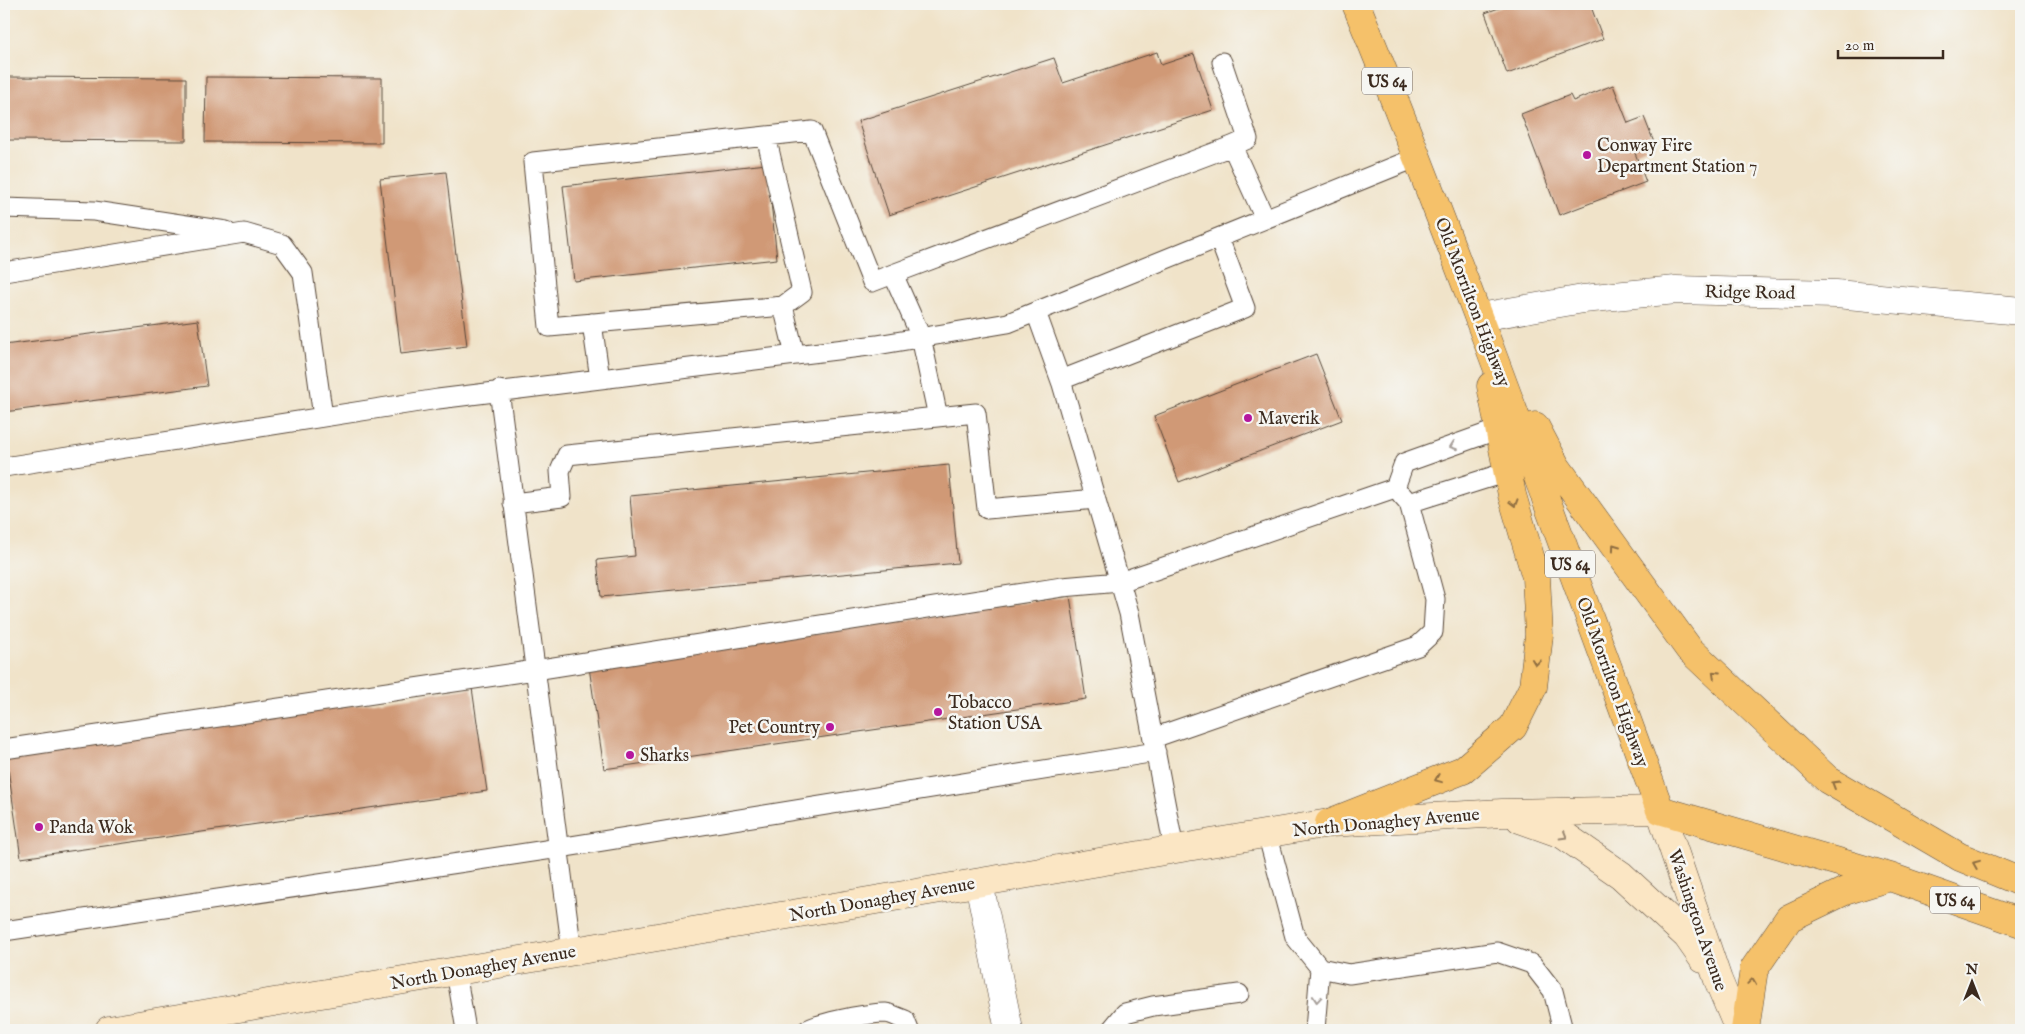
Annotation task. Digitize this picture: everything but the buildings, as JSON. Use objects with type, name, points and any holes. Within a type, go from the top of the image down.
[{"type":"main road","name":"Old Morrilton Highway","points":[[1356,4],[1480,317],[1660,810]]},
{"type":"main road","points":[[1329,822],[1463,770],[1513,727],[1533,687],[1539,635],[1536,577],[1507,472],[1480,317]]},
{"type":"main road","points":[[1480,317],[1556,466],[1689,649],[1828,780],[1960,857],[2021,882]]},
{"type":"main road","name":"US 64","points":[[1660,810],[1890,877],[2021,923]]},
{"type":"main road","points":[[1745,1030],[1754,969],[1789,918],[1845,891],[1890,877]]},
{"type":"street","name":"Ridge Road","points":[[1480,317],[1583,299],[1676,290],[1836,294],[2021,311]]},
{"type":"street","name":"North Donaghey Avenue","points":[[109,1030],[1329,822],[1502,813],[1660,810]]},
{"type":"street","name":"Washington Avenue","points":[[1660,810],[1718,980],[1738,1030]]},
{"type":"street","points":[[1502,813],[1562,834],[1621,875],[1687,936],[1718,980]]},
{"type":"street","points":[[979,883],[1009,1030]]},
{"type":"lane","points":[[766,136],[802,292],[783,306],[549,327],[533,162],[766,136],[812,131],[872,282],[1248,139],[1222,62]]},
{"type":"lane","points":[[1232,146],[1265,219]]},
{"type":"lane","points":[[4,467],[499,390],[878,345],[1008,323],[1418,157]]},
{"type":"lane","points":[[4,208],[94,211],[244,233],[282,244],[303,273],[323,417]]},
{"type":"lane","points":[[4,272],[244,233]]},
{"type":"lane","points":[[1061,380],[1245,308],[1219,238]]},
{"type":"lane","points":[[893,274],[921,337],[938,417]]},
{"type":"lane","points":[[783,306],[794,354]]},
{"type":"lane","points":[[1036,312],[1061,380],[1129,613],[1174,849]]},
{"type":"lane","points":[[592,323],[600,379]]},
{"type":"lane","points":[[499,390],[572,952]]},
{"type":"lane","points":[[513,503],[562,497],[560,471],[567,455],[976,412],[987,509],[1096,499]]},
{"type":"lane","points":[[1395,488],[1404,463],[1499,429]]},
{"type":"lane","points":[[1409,503],[1507,472]]},
{"type":"lane","points":[[4,931],[559,848],[1154,745],[1418,646],[1433,632],[1436,599],[1409,503],[1395,488]]},
{"type":"lane","points":[[4,749],[535,670],[1062,587],[1120,582],[1395,488]]},
{"type":"lane","points":[[1267,833],[1295,937],[1320,968],[1349,974],[1497,952],[1532,964],[1553,991],[1562,1030]]},
{"type":"lane","points":[[1316,1030],[1320,968]]},
{"type":"lane","points":[[456,972],[466,1030]]},
{"type":"lane","points":[[1111,1030],[1125,1013],[1153,1006],[1239,994]]},
{"type":"lane","points":[[808,1030],[847,1019],[887,1013],[905,1020],[909,1030]]},
{"type":"place","name":"Conway Fire Department Station 7","points":[[1587,155]]},
{"type":"place","name":"Maverik","points":[[1248,418]]},
{"type":"place","name":"Tobacco Station USA","points":[[938,712]]},
{"type":"place","name":"Pet Country","points":[[830,727]]},
{"type":"place","name":"Sharks","points":[[630,755]]},
{"type":"place","name":"Panda Wok","points":[[39,827]]}]
